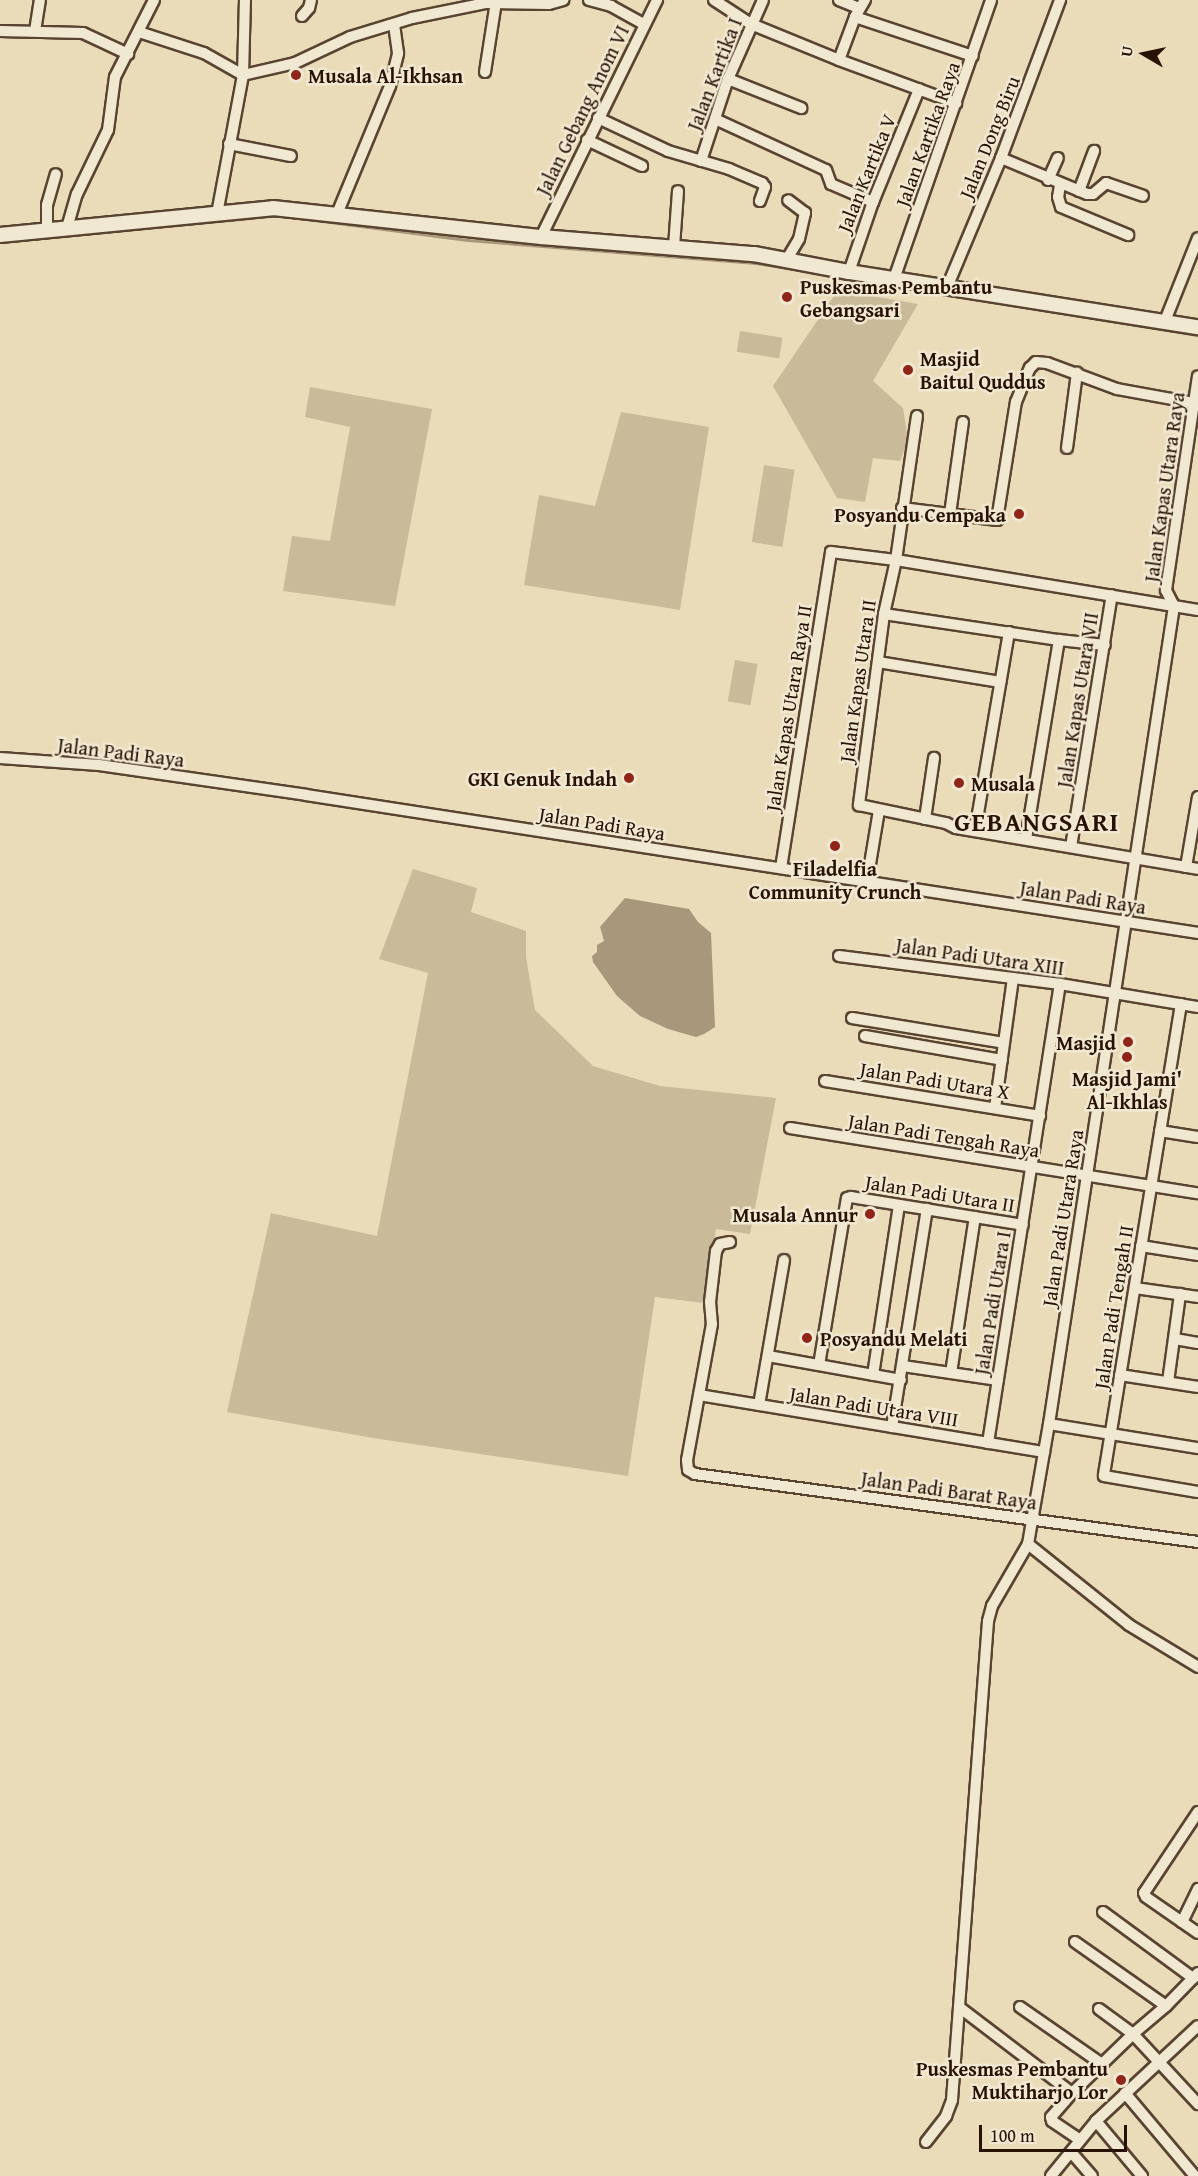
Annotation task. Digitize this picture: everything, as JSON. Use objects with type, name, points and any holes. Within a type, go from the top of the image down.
[{"type":"street","points":[[35,31],[40,0]]},
{"type":"street","points":[[67,228],[76,194],[108,130],[112,84],[154,0]]},
{"type":"street","points":[[217,214],[243,75],[245,0]]},
{"type":"street","points":[[302,16],[309,8],[311,0]]},
{"type":"street","points":[[139,32],[204,53],[243,75],[295,63],[350,38],[441,12],[496,2],[529,1],[549,4],[563,0]]},
{"type":"street","points":[[589,0],[603,2],[644,24]]},
{"type":"street","name":"Jalan Gebang Anom VI","points":[[541,237],[657,0]]},
{"type":"street","points":[[714,0],[751,24],[839,60],[956,103]]},
{"type":"street","name":"Jalan Kartika I","points":[[701,161],[728,79],[763,0]]},
{"type":"street","points":[[839,0],[973,56]]},
{"type":"street","name":"Jalan Kartika Raya","points":[[894,279],[991,0]]},
{"type":"street","name":"Jalan Dong Biru","points":[[948,285],[1001,158],[1060,0]]},
{"type":"street","points":[[485,72],[496,2]]},
{"type":"street","points":[[839,60],[860,9]]},
{"type":"street","points":[[337,214],[390,86],[398,53],[394,24]]},
{"type":"street","points":[[0,31],[87,34],[128,54]]},
{"type":"street","points":[[728,79],[801,108]]},
{"type":"street","name":"Jalan Kartika V","points":[[849,272],[873,202],[919,89]]},
{"type":"street","points":[[598,118],[668,151],[729,169],[762,183],[765,187],[760,201]]},
{"type":"street","points":[[716,120],[826,170],[831,184],[873,202]]},
{"type":"street","points":[[587,140],[642,166]]},
{"type":"street","points":[[229,144],[291,156]]},
{"type":"street","points":[[1079,191],[1094,151]]},
{"type":"street","points":[[1001,158],[1048,180],[1079,191],[1093,194],[1103,184],[1109,183],[1143,196]]},
{"type":"street","points":[[1048,180],[1058,158]]},
{"type":"street","points":[[46,230],[47,205],[56,174]]},
{"type":"street","points":[[1060,185],[1058,198],[1061,207],[1128,235]]},
{"type":"street","points":[[674,247],[678,191]]},
{"type":"street","points":[[787,260],[800,235],[805,213],[788,200]]},
{"type":"street","points":[[0,235],[273,208],[541,237],[754,254],[849,272],[948,285],[1198,327]]},
{"type":"street","points":[[1165,321],[1198,238]]},
{"type":"street","points":[[903,508],[994,521],[998,517],[1017,402],[1033,363],[1040,361],[1117,389],[1194,403]]},
{"type":"street","points":[[1067,448],[1077,373]]},
{"type":"street","name":"Jalan Kapas Utara Raya","points":[[1126,922],[1174,606],[1166,590],[1194,436],[1194,403],[1198,376]]},
{"type":"street","name":"Jalan Kapas Utara II","points":[[879,810],[861,807],[859,802],[861,778],[872,720],[884,614],[896,560],[917,416]]},
{"type":"street","points":[[950,514],[963,422]]},
{"type":"street","name":"Jalan Kapas Utara Raya II","points":[[781,868],[831,552],[896,560]]},
{"type":"street","points":[[896,560],[1198,610]]},
{"type":"street","name":"Jalan Kapas Utara VII","points":[[1071,847],[1112,595]]},
{"type":"street","points":[[884,614],[1105,645]]},
{"type":"street","points":[[975,831],[1009,632]]},
{"type":"street","points":[[1026,840],[1059,640]]},
{"type":"street","points":[[878,662],[1000,682]]},
{"type":"street","name":"Jalan Padi Raya","points":[[0,758],[99,765],[1198,933]]},
{"type":"street","points":[[925,819],[934,758]]},
{"type":"street","points":[[867,882],[879,810],[975,831],[1192,868],[1198,797]]},
{"type":"street","name":"Jalan Padi Utara Raya","points":[[1028,1544],[1049,1424],[1126,922]]},
{"type":"street","name":"Jalan Padi Utara XIII","points":[[839,956],[1060,984],[1115,995],[1198,1007]]},
{"type":"street","points":[[995,1108],[1012,978]]},
{"type":"street","name":"Jalan Padi Utara I","points":[[988,1443],[1060,984]]},
{"type":"street","name":"Jalan Padi Tengah II","points":[[1181,1004],[1104,1476],[1198,1491]]},
{"type":"street","points":[[852,1018],[1004,1043]]},
{"type":"street","points":[[932,1047],[935,1031]]},
{"type":"street","points":[[865,1036],[1002,1060]]},
{"type":"street","name":"Jalan Padi Utara X","points":[[825,1081],[1040,1116]]},
{"type":"street","name":"Jalan Padi Tengah Raya","points":[[790,1128],[1198,1193]]},
{"type":"street","points":[[1160,1131],[1198,1137]]},
{"type":"street","name":"Jalan Padi Utara II","points":[[819,1365],[846,1203],[851,1197],[1023,1225]]},
{"type":"street","points":[[873,1375],[899,1205]]},
{"type":"street","points":[[892,1427],[927,1209]]},
{"type":"street","points":[[951,1373],[975,1217]]},
{"type":"street","points":[[699,1395],[711,1324],[710,1302],[716,1251],[720,1244],[730,1242]]},
{"type":"street","points":[[1141,1246],[1198,1255]]},
{"type":"street","points":[[759,1405],[784,1260]]},
{"type":"street","points":[[1135,1288],[1198,1297]]},
{"type":"street","points":[[1168,1383],[1180,1294]]},
{"type":"street","points":[[1175,1339],[1198,1343]]},
{"type":"street","points":[[768,1356],[901,1380]]},
{"type":"street","points":[[903,1366],[998,1380]]},
{"type":"street","points":[[1120,1375],[1198,1387]]},
{"type":"street","name":"Jalan Padi Utara VIII","points":[[699,1395],[1044,1452]]},
{"type":"street","name":"Jalan Padi Barat Raya","points":[[699,1395],[687,1460],[688,1470],[695,1474],[1031,1525],[1198,1542]]},
{"type":"street","points":[[1049,1424],[1198,1448]]},
{"type":"street","points":[[926,2142],[946,2116],[952,2100],[988,1621],[992,1606],[1028,1544],[1129,1625],[1198,1667]]},
{"type":"street","points":[[1198,1812],[1144,1891],[1146,1897],[1198,1933]]},
{"type":"street","points":[[1182,1922],[1198,1889]]},
{"type":"street","points":[[1080,2140],[1056,2125],[1051,2117],[1072,2093],[1133,2034],[1166,2006],[1195,1975],[1103,1912]]},
{"type":"street","points":[[1075,1942],[1166,2006]]},
{"type":"street","points":[[960,2007],[1072,2093]]},
{"type":"street","points":[[1020,2007],[1102,2064]]},
{"type":"street","points":[[1099,2009],[1133,2034],[1198,2104]]},
{"type":"street","points":[[1051,2176],[1096,2121],[1198,2026]]},
{"type":"street","points":[[1125,2093],[1195,2176]]},
{"type":"street","points":[[1096,2121],[1142,2176]]},
{"type":"street","points":[[1071,2152],[1092,2176]]},
{"type":"shaded area","points":[[838,290],[918,304],[873,381],[903,408],[908,440],[900,461],[873,458],[865,502],[837,498],[773,386]]},
{"type":"shaded area","points":[[740,331],[782,338],[779,358],[737,352]]},
{"type":"shaded area","points":[[310,387],[432,409],[395,606],[283,591],[292,536],[330,541],[350,427],[305,417]]},
{"type":"shaded area","points":[[621,412],[709,427],[680,610],[524,585],[539,495],[595,506]]},
{"type":"shaded area","points":[[764,465],[795,470],[782,547],[752,542]]},
{"type":"shaded area","points":[[735,660],[758,664],[750,705],[728,701]]},
{"type":"shaded area","points":[[413,869],[477,888],[471,912],[526,931],[526,957],[535,1010],[593,1066],[660,1086],[776,1098],[750,1234],[716,1229],[704,1303],[655,1297],[628,1476],[373,1438],[227,1412],[271,1213],[377,1236],[428,973],[379,959]]},
{"type":"shaded area","points":[[625,898],[689,909],[698,922],[711,933],[715,1027],[696,1037],[668,1029],[640,1016],[617,996],[593,962],[592,956],[597,952],[597,945],[604,941],[600,927]]},
{"type":"waterway","points":[[0,242],[281,215]]},
{"type":"waterway","points":[[299,218],[468,240],[755,263],[820,273]]},
{"type":"waterway","points":[[1013,305],[1198,335]]},
{"type":"place","name":"Musala Al-Ikhsan","points":[[296,75]]},
{"type":"place","name":"Puskesmas Pembantu Gebangsari","points":[[787,297]]},
{"type":"place","name":"Masjid Baitul Quddus","points":[[908,370]]},
{"type":"place","name":"Posyandu Cempaka","points":[[1019,514]]},
{"type":"place","name":"GKI Genuk Indah","points":[[629,778]]},
{"type":"place","name":"Musala","points":[[959,783]]},
{"type":"place","name":"Filadelfia Community Crunch","points":[[835,846]]},
{"type":"place","name":"Masjid","points":[[1128,1042]]},
{"type":"place","name":"Masjid Jami' Al-Ikhlas","points":[[1127,1057]]},
{"type":"place","name":"Musala Annur","points":[[870,1214]]},
{"type":"place","name":"Posyandu Melati","points":[[807,1338]]},
{"type":"place","name":"Puskesmas Pembantu Muktiharjo Lor","points":[[1121,2080]]},
{"type":"district","name":"GEBANGSARI","points":[[1037,822]]}]
